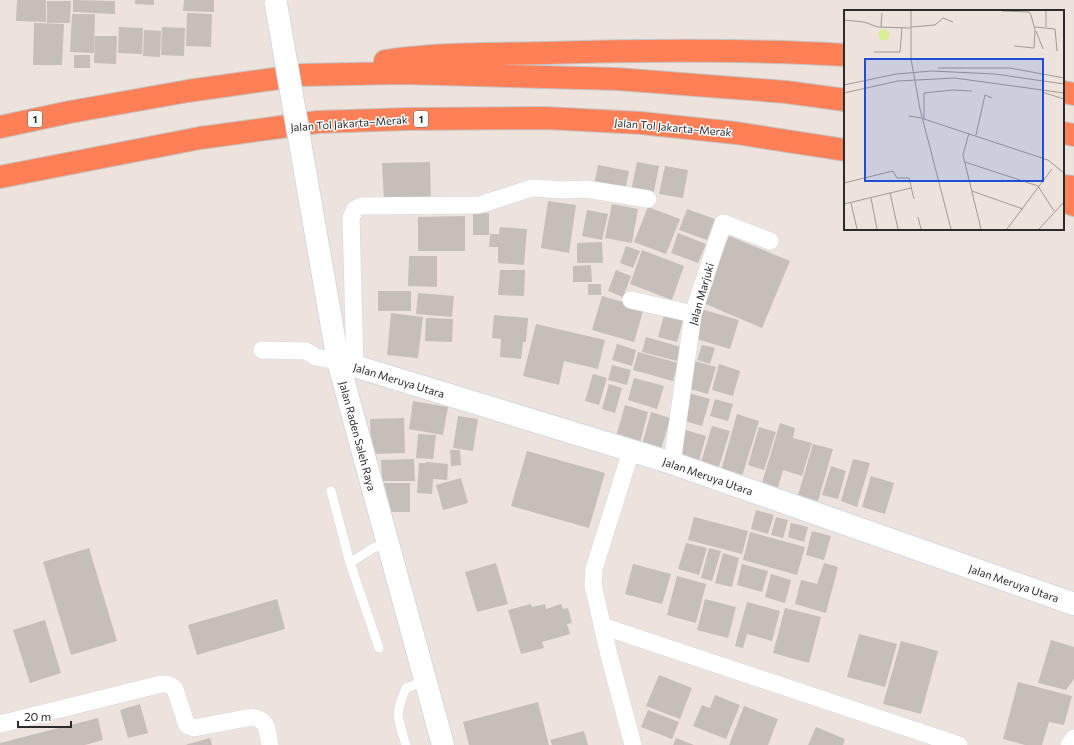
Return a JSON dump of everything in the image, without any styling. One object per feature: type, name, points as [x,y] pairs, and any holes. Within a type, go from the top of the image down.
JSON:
[{"type":"highway","points":[[302,75],[392,60],[462,55],[611,51],[748,51],[844,55]]},
{"type":"highway","name":"1","points":[[0,127],[70,112],[172,94],[302,75],[402,73],[617,79],[786,92],[844,100]]},
{"type":"highway","points":[[1064,92],[1074,94]]},
{"type":"highway","name":"Jalan Tol Jakarta–Merak","points":[[0,177],[200,138],[318,122],[408,119],[545,118],[641,123],[736,133],[844,150]]},
{"type":"highway","points":[[1064,133],[1074,135]]},
{"type":"highway","points":[[1064,186],[1074,187]]},
{"type":"highway","points":[[1064,201],[1074,205]]},
{"type":"main road","name":"Jalan Raden Saleh Raya","points":[[276,2],[305,171],[347,364],[388,543],[443,745]]},
{"type":"main road","name":"Jalan Meruya Utara","points":[[347,364],[672,463],[1074,604]]},
{"type":"street","points":[[262,350],[306,351],[316,357],[347,364],[352,218],[355,209],[361,206],[479,205],[532,188],[564,190],[586,189],[648,199]]},
{"type":"street","name":"Jalan Marjuki","points":[[672,463],[693,314],[723,223],[770,241]]},
{"type":"street","points":[[631,300],[693,314]]},
{"type":"street","points":[[631,451],[594,569],[593,585],[602,626],[633,745]]},
{"type":"street","points":[[602,626],[959,745]]},
{"type":"street","points":[[0,724],[157,685],[167,684],[175,688],[186,723],[189,727],[194,728],[252,717],[259,719],[265,724],[270,745]]},
{"type":"street","points":[[1069,745],[1074,738]]},
{"type":"lane","points":[[331,492],[350,563],[379,648]]},
{"type":"lane","points":[[350,563],[373,548],[388,543]]},
{"type":"lane","points":[[406,745],[398,712],[406,688],[425,681]]},
{"type":"building","points":[[17,0],[46,0],[46,22],[16,21]]},
{"type":"building","points":[[73,0],[115,1],[115,14],[73,12]]},
{"type":"building","points":[[135,0],[154,0],[154,5],[135,4]]},
{"type":"building","points":[[184,0],[214,0],[214,12],[183,11]]},
{"type":"building","points":[[47,1],[71,1],[70,23],[47,23]]},
{"type":"building","points":[[187,13],[212,14],[211,47],[186,46]]},
{"type":"building","points":[[72,14],[95,14],[94,53],[70,52]]},
{"type":"building","points":[[34,23],[64,24],[62,65],[33,65]]},
{"type":"building","points":[[119,27],[143,28],[142,54],[118,53]]},
{"type":"building","points":[[162,27],[185,28],[184,56],[161,55]]},
{"type":"building","points":[[144,30],[161,31],[160,57],[143,56]]},
{"type":"building","points":[[95,36],[117,36],[116,64],[94,63]]},
{"type":"building","points":[[74,55],[90,55],[90,68],[74,68]]},
{"type":"building","points":[[430,162],[431,199],[384,201],[382,163]]},
{"type":"building","points":[[637,162],[659,166],[653,196],[631,191]]},
{"type":"building","points":[[598,165],[629,171],[625,191],[594,185]]},
{"type":"building","points":[[665,166],[688,170],[683,198],[659,194]]},
{"type":"building","points":[[548,201],[576,205],[569,253],[541,248]]},
{"type":"building","points":[[612,204],[638,209],[632,243],[605,238]]},
{"type":"building","points":[[648,207],[680,219],[666,254],[634,242]]},
{"type":"building","points":[[687,209],[715,219],[707,240],[679,230]]},
{"type":"building","points":[[587,210],[608,214],[602,240],[582,236]]},
{"type":"building","points":[[473,213],[489,213],[489,235],[473,235]]},
{"type":"building","points":[[465,216],[465,251],[418,251],[418,217]]},
{"type":"building","points":[[500,227],[527,229],[524,265],[498,263],[498,247],[489,247],[490,234],[499,234]]},
{"type":"building","points":[[678,233],[706,244],[698,263],[671,253]]},
{"type":"building","points":[[729,236],[790,261],[762,328],[701,302]]},
{"type":"building","points":[[602,242],[603,263],[577,263],[577,243]]},
{"type":"building","points":[[626,246],[640,251],[633,268],[620,263]]},
{"type":"building","points":[[642,250],[684,266],[672,300],[630,284]]},
{"type":"building","points":[[409,256],[437,256],[437,287],[408,286]]},
{"type":"building","points":[[591,265],[592,282],[573,282],[573,266]]},
{"type":"building","points":[[500,270],[525,270],[524,296],[498,295]]},
{"type":"building","points":[[616,270],[631,276],[623,297],[608,291]]},
{"type":"building","points":[[588,284],[601,284],[601,295],[588,295]]},
{"type":"building","points":[[378,291],[411,291],[411,311],[378,311]]},
{"type":"building","points":[[418,293],[454,296],[452,317],[416,314]]},
{"type":"building","points":[[602,296],[644,308],[634,342],[592,330]]},
{"type":"building","points":[[701,309],[739,320],[730,349],[693,338]]},
{"type":"building","points":[[391,313],[423,317],[418,358],[387,355]]},
{"type":"building","points":[[494,315],[528,318],[526,342],[523,342],[521,359],[500,357],[501,339],[492,338]]},
{"type":"building","points":[[664,315],[683,320],[677,342],[658,337]]},
{"type":"building","points":[[426,318],[453,319],[452,342],[425,341]]},
{"type":"building","points":[[536,324],[605,340],[598,369],[564,361],[559,385],[523,376]]},
{"type":"building","points":[[646,337],[681,347],[677,361],[642,352]]},
{"type":"building","points":[[617,344],[636,350],[632,366],[612,360]]},
{"type":"building","points":[[702,345],[715,348],[710,364],[697,360]]},
{"type":"building","points":[[638,352],[678,363],[673,381],[633,370]]},
{"type":"building","points":[[695,361],[716,367],[708,394],[687,388]]},
{"type":"building","points":[[719,364],[740,371],[733,396],[712,390]]},
{"type":"building","points":[[612,365],[631,370],[627,385],[608,380]]},
{"type":"building","points":[[593,374],[607,378],[599,405],[585,401]]},
{"type":"building","points":[[634,378],[664,386],[657,409],[628,400]]},
{"type":"building","points":[[609,384],[622,388],[615,413],[602,409]]},
{"type":"building","points":[[689,393],[710,399],[702,426],[681,420]]},
{"type":"building","points":[[715,399],[733,404],[728,421],[710,416]]},
{"type":"building","points":[[413,401],[448,407],[443,435],[409,429]]},
{"type":"building","points":[[625,405],[648,412],[640,443],[616,437]]},
{"type":"building","points":[[651,412],[670,418],[661,450],[642,445]]},
{"type":"building","points":[[737,414],[759,421],[741,480],[720,474]]},
{"type":"building","points":[[458,416],[478,419],[473,451],[453,448]]},
{"type":"building","points":[[404,418],[405,453],[371,454],[370,419]]},
{"type":"building","points":[[780,423],[795,428],[793,438],[812,443],[802,476],[783,470],[777,491],[761,486]]},
{"type":"building","points":[[712,426],[730,431],[718,470],[700,465]]},
{"type":"building","points":[[759,427],[776,432],[764,470],[748,465]]},
{"type":"building","points":[[686,430],[706,436],[699,461],[678,455]]},
{"type":"building","points":[[418,434],[436,435],[433,459],[416,458]]},
{"type":"building","points":[[813,444],[833,449],[818,501],[798,495]]},
{"type":"building","points":[[450,450],[460,450],[461,465],[451,466]]},
{"type":"building","points":[[527,451],[605,473],[589,528],[511,506]]},
{"type":"building","points":[[414,459],[415,481],[382,481],[381,460]]},
{"type":"building","points":[[853,459],[870,463],[857,507],[841,501]]},
{"type":"building","points":[[426,462],[448,464],[447,480],[433,479],[432,494],[417,493],[419,463]]},
{"type":"building","points":[[831,466],[846,471],[838,499],[822,495]]},
{"type":"building","points":[[871,476],[894,483],[885,514],[862,507]]},
{"type":"building","points":[[461,478],[468,503],[443,510],[436,485]]},
{"type":"building","points":[[384,483],[410,483],[410,512],[384,512]]},
{"type":"building","points":[[756,510],[774,515],[768,534],[751,529]]},
{"type":"building","points":[[694,517],[748,531],[742,554],[688,540]]},
{"type":"building","points":[[776,517],[788,520],[783,538],[771,535]]},
{"type":"building","points":[[791,523],[808,527],[804,542],[788,537]]},
{"type":"building","points":[[812,531],[831,536],[824,560],[806,555]]},
{"type":"building","points":[[750,532],[805,547],[797,575],[743,560]]},
{"type":"building","points":[[686,543],[707,548],[699,575],[678,569]]},
{"type":"building","points":[[89,548],[117,641],[71,655],[43,562]]},
{"type":"building","points":[[709,548],[721,551],[712,581],[701,578]]},
{"type":"building","points":[[723,553],[739,558],[732,587],[715,583]]},
{"type":"building","points":[[496,563],[508,604],[477,612],[465,572]]},
{"type":"building","points":[[824,563],[838,567],[826,613],[795,604],[801,580],[817,584]]},
{"type":"building","points":[[633,564],[671,574],[662,604],[625,594]]},
{"type":"building","points":[[742,564],[768,571],[762,592],[737,585]]},
{"type":"building","points":[[771,574],[791,580],[785,603],[765,597]]},
{"type":"building","points":[[677,576],[706,584],[696,623],[667,615]]},
{"type":"building","points":[[277,599],[285,629],[197,655],[188,625]]},
{"type":"building","points":[[705,599],[736,607],[728,638],[697,630]]},
{"type":"building","points":[[747,602],[780,611],[772,641],[747,634],[743,648],[735,646]]},
{"type":"building","points":[[531,604],[532,607],[545,604],[546,609],[561,604],[563,609],[568,608],[572,623],[567,624],[570,634],[542,642],[544,648],[521,654],[508,610]]},
{"type":"building","points":[[785,608],[821,617],[809,663],[773,653]]},
{"type":"building","points":[[45,620],[61,673],[30,683],[13,630]]},
{"type":"building","points":[[859,634],[897,644],[885,687],[847,677]]},
{"type":"building","points":[[1051,640],[1074,647],[1074,679],[1066,690],[1038,683]]},
{"type":"building","points":[[901,641],[938,651],[921,714],[883,704]]},
{"type":"building","points":[[659,675],[692,688],[680,719],[646,706]]},
{"type":"building","points":[[1018,682],[1072,696],[1064,725],[1049,722],[1042,745],[1025,745],[1003,739]]},
{"type":"building","points":[[715,695],[740,705],[726,739],[693,726],[702,705],[710,708]]},
{"type":"building","points":[[538,702],[549,745],[469,745],[463,722]]},
{"type":"building","points":[[140,704],[148,733],[128,738],[120,710]]},
{"type":"building","points":[[744,706],[778,719],[768,745],[729,745]]},
{"type":"building","points":[[648,710],[679,722],[672,739],[641,727]]},
{"type":"building","points":[[98,718],[103,740],[85,745],[0,745],[0,743]]},
{"type":"building","points":[[816,727],[845,739],[843,745],[808,745]]},
{"type":"building","points":[[584,731],[588,745],[552,745],[550,740]]},
{"type":"building","points":[[210,738],[212,745],[185,745]]},
{"type":"building","points":[[676,738],[694,745],[673,745]]}]
